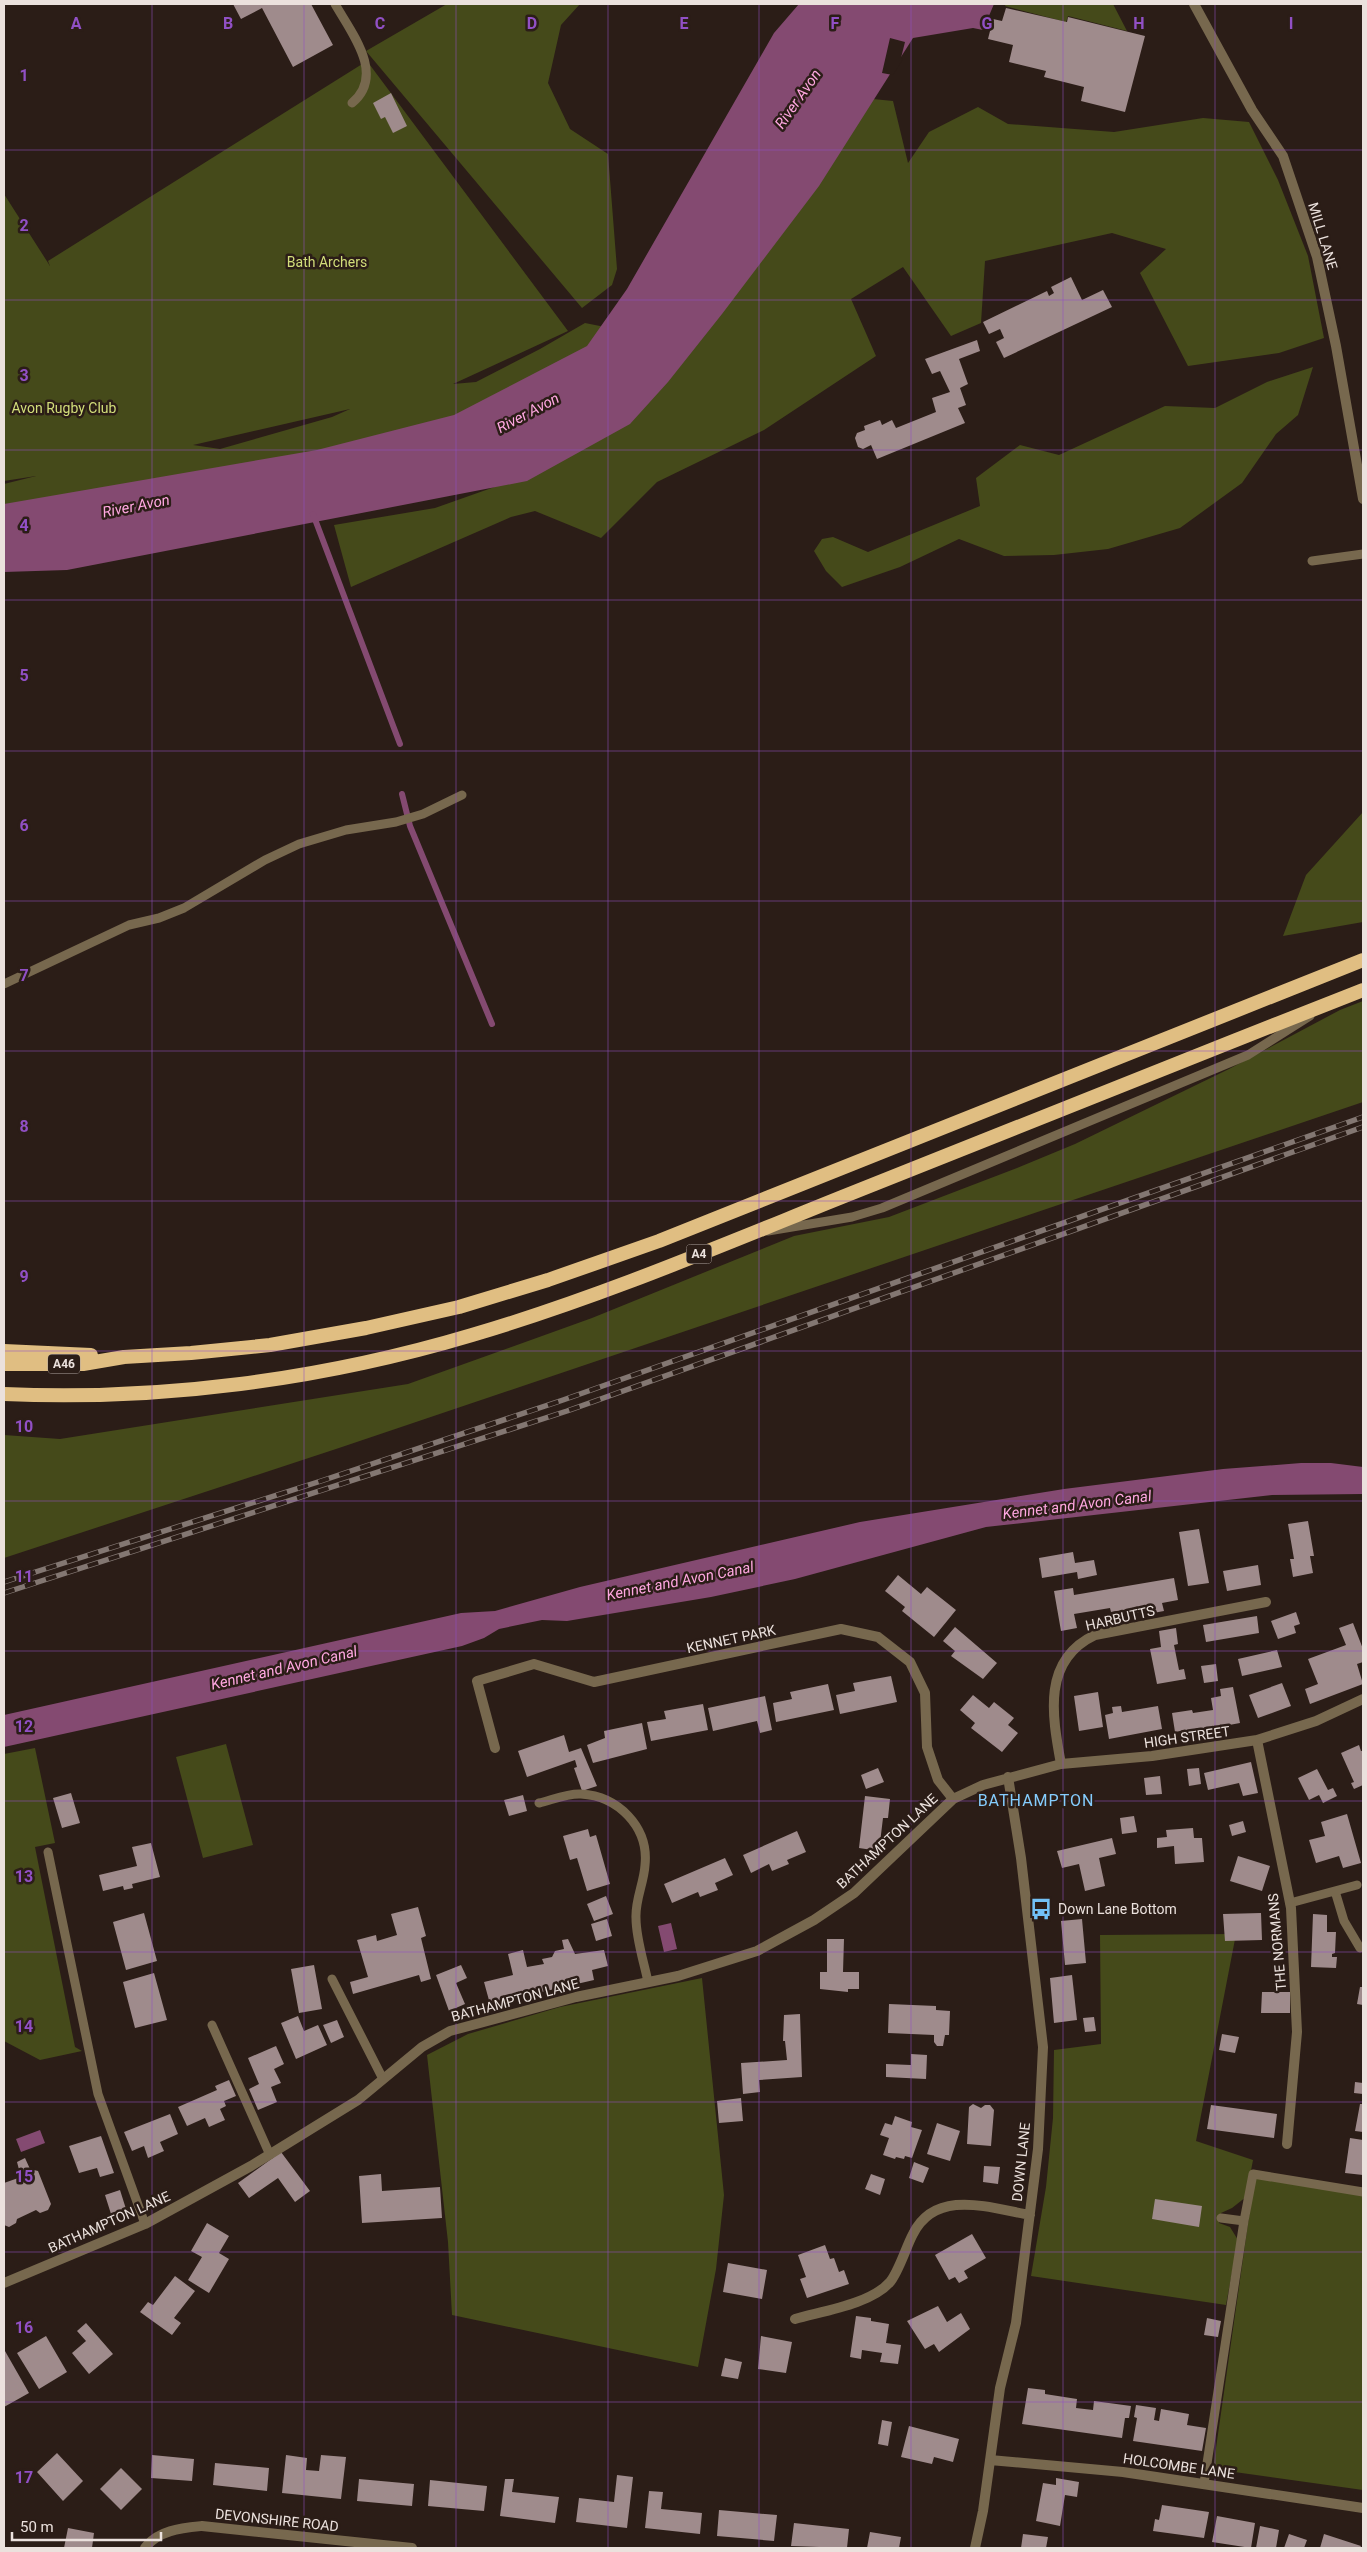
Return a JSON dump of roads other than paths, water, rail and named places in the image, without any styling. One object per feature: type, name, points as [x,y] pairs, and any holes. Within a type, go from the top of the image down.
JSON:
[{"type":"highway","name":"A4","points":[[124,1357],[270,1345],[366,1328],[459,1307],[548,1280],[660,1241],[1363,960]]},
{"type":"highway","name":"A4","points":[[4,1394],[55,1396],[180,1391],[321,1372],[472,1335],[562,1306],[749,1234],[1363,990]]},
{"type":"highway","points":[[4,1351],[124,1357]]},
{"type":"highway","name":"A46","points":[[4,1364],[83,1364],[124,1357]]},
{"type":"street","name":"MILL LANE","points":[[1194,4],[1252,110],[1283,157],[1311,239],[1317,257],[1336,346],[1363,499]]},
{"type":"street","name":"HARBUTTS","points":[[1061,1764],[1053,1723],[1054,1689],[1065,1658],[1079,1643],[1095,1635],[1266,1602]]},
{"type":"street","name":"KENNET PARK","points":[[495,1748],[477,1680],[534,1664],[594,1682],[841,1629],[878,1636],[910,1662],[925,1693],[927,1747],[938,1780],[953,1799]]},
{"type":"street","name":"HIGH STREET","points":[[1008,1777],[1061,1764],[1152,1756],[1257,1740],[1316,1721],[1363,1699]]},
{"type":"street","name":"THE NORMANS","points":[[1257,1740],[1290,1903],[1295,1972],[1296,2032],[1287,2144]]},
{"type":"street","name":"BATHAMPTON LANE","points":[[4,2284],[145,2224],[270,2155],[358,2100],[422,2047],[450,2031],[576,1997],[678,1976],[757,1951],[814,1920],[854,1894],[953,1799],[1008,1777]]},
{"type":"street","name":"DOWN LANE","points":[[975,2548],[983,2511],[1000,2388],[1016,2322],[1038,2149],[1043,2047],[1021,1858],[1008,1777]]},
{"type":"street","points":[[795,2319],[865,2299],[890,2282],[914,2232],[935,2210],[963,2203],[1030,2215]]},
{"type":"street","name":"HOLCOMBE LANE","points":[[990,2460],[1123,2472],[1363,2508]]},
{"type":"street","name":"DEVONSHIRE ROAD","points":[[145,2548],[150,2542],[176,2528],[202,2526],[412,2548]]},
{"type":"lane","points":[[335,4],[366,62],[366,76],[360,97],[352,103]]},
{"type":"lane","points":[[1312,561],[1363,554]]},
{"type":"lane","points":[[4,984],[129,925],[159,918],[184,908],[265,860],[299,844],[346,830],[396,822],[423,814],[462,796]]},
{"type":"lane","points":[[749,1234],[813,1225],[882,1208],[1248,1056],[1329,1004]]},
{"type":"lane","points":[[539,1803],[580,1794],[596,1797],[614,1804],[630,1816],[638,1829],[645,1850],[645,1866],[636,1918],[648,1982]]},
{"type":"lane","points":[[48,1852],[98,2094],[145,2224]]},
{"type":"lane","points":[[1290,1903],[1358,1885]]},
{"type":"lane","points":[[1335,1891],[1344,1921],[1360,1948]]},
{"type":"lane","points":[[332,1979],[383,2079]]},
{"type":"lane","points":[[212,2025],[270,2155]]},
{"type":"lane","points":[[1204,2484],[1244,2221],[1253,2174],[1363,2192]]},
{"type":"lane","points":[[1221,2218],[1244,2221]]},
{"type":"water","name":"River Avon","points":[[799,4],[994,4],[983,30],[973,28],[913,38],[819,186],[668,382],[630,424],[527,481],[67,570],[4,572],[4,504],[317,450],[454,415],[587,346],[627,289],[774,33]]},
{"type":"water","name":"Kennet and Avon Canal","points":[[1301,1463],[1331,1463],[1363,1467],[1363,1494],[1272,1495],[986,1527],[795,1579],[711,1597],[567,1621],[542,1620],[499,1629],[484,1638],[462,1646],[4,1747],[4,1715],[461,1613],[495,1611],[580,1587],[860,1522],[1064,1489],[1223,1469]]},
{"type":"water","points":[[671,1923],[677,1949],[664,1952],[658,1926]]},
{"type":"water","points":[[40,2130],[45,2143],[21,2152],[16,2139]]},
{"type":"waterway","points":[[313,514],[400,744]]},
{"type":"waterway","points":[[402,794],[410,826],[492,1024]]},
{"type":"railway","points":[[4,1582],[321,1481],[563,1400],[1363,1117]]},
{"type":"railway","points":[[4,1593],[567,1411],[1363,1127]]},
{"type":"place","name":"Down Lane Bottom","points":[[1041,1909]]},
{"type":"district","name":"BATHAMPTON","points":[[1036,1800]]},
{"type":"park label","name":"Bath Archers","points":[[327,262]]},
{"type":"park label","name":"Avon Rugby Club","points":[[64,408]]}]
